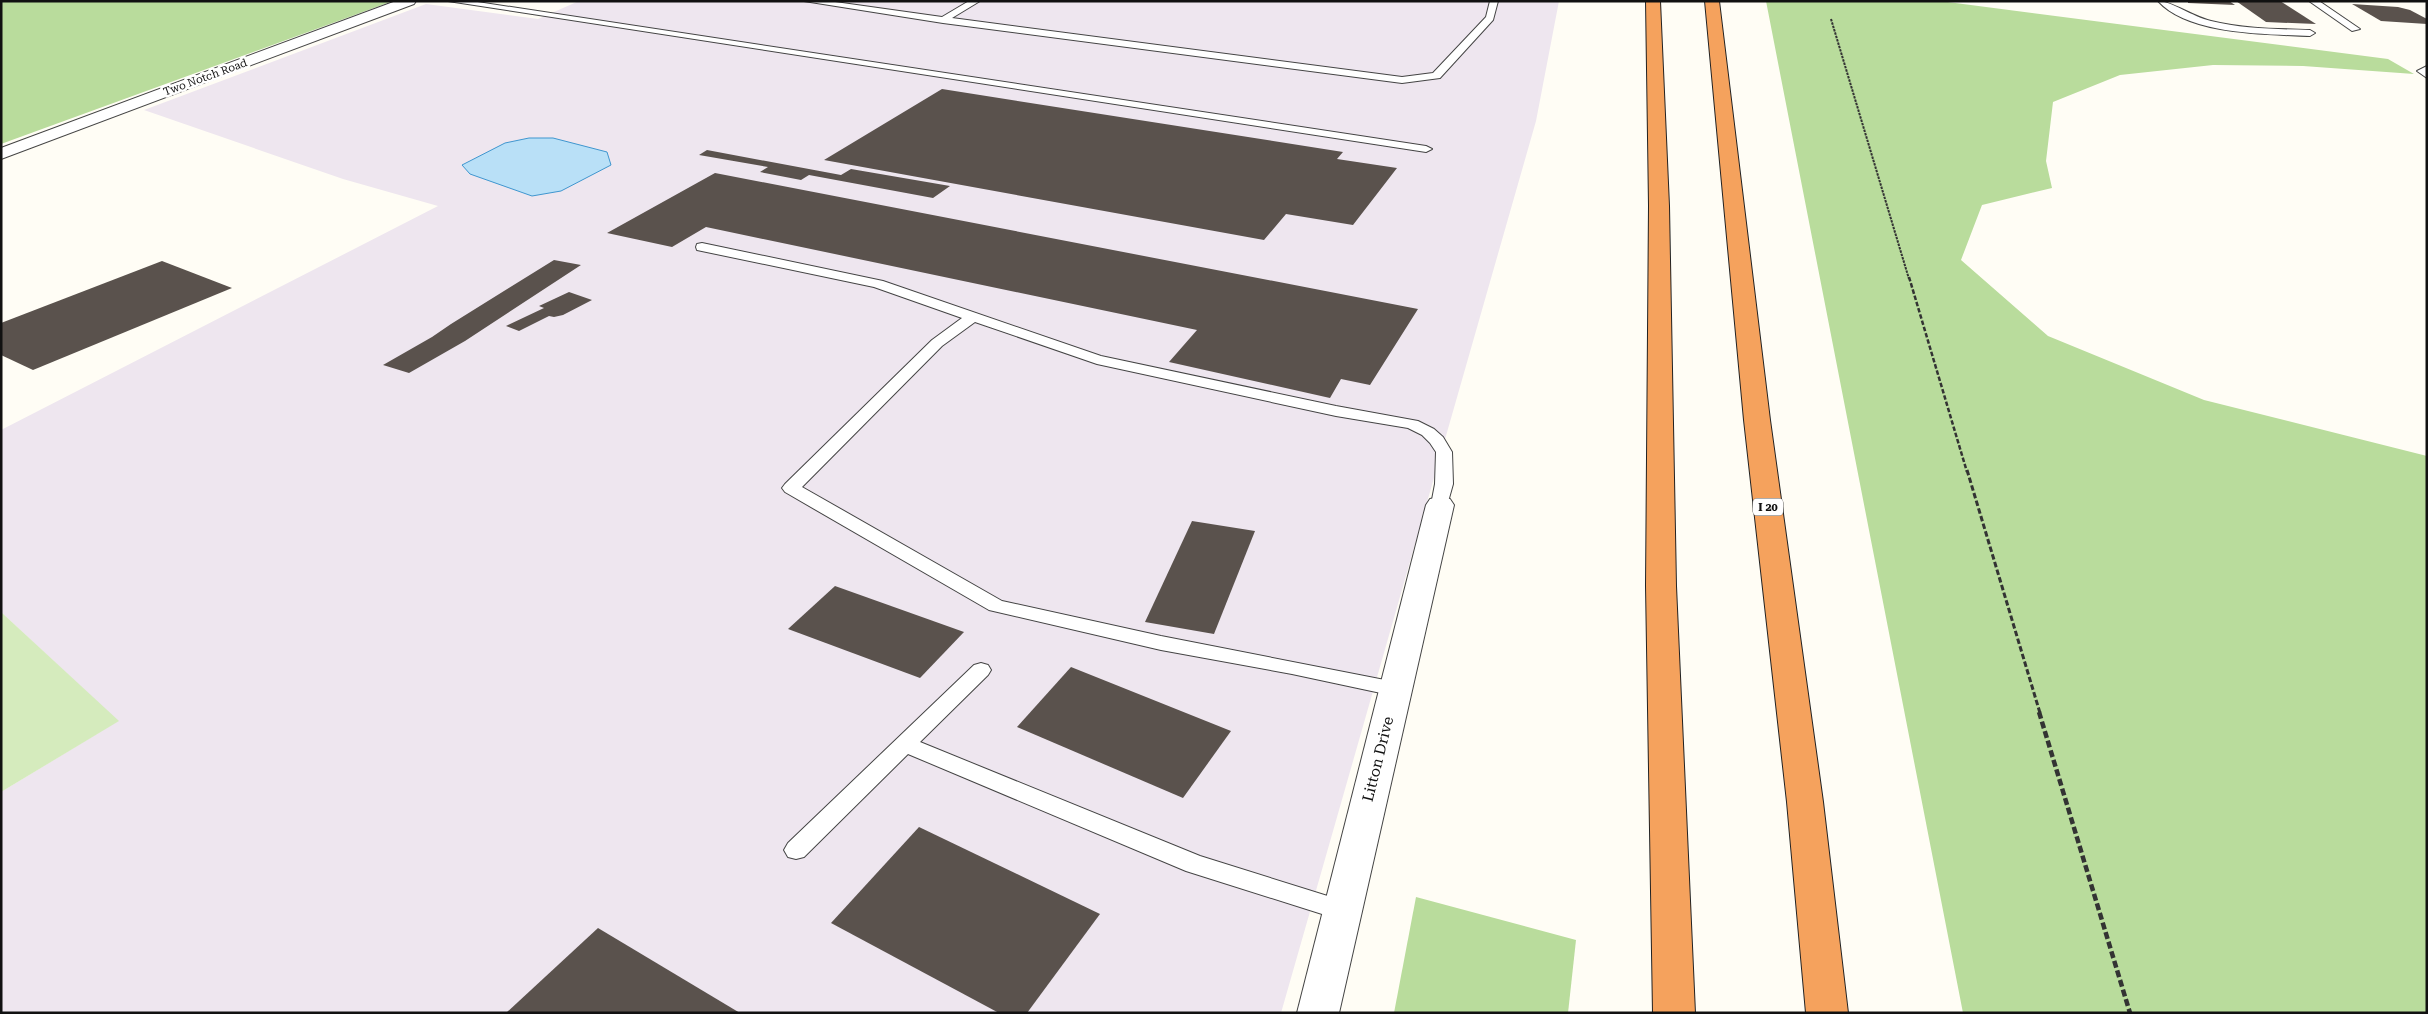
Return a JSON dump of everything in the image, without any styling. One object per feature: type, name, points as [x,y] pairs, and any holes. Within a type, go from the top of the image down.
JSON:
[{"type":"highway","points":[[1653,1],[1659,206],[1661,586],[1674,1013]]},
{"type":"highway","name":"I 20","points":[[1712,1],[1758,420],[1805,802],[1827,1013]]},
{"type":"street","name":"Two Notch Road","points":[[1,154],[409,1]]},
{"type":"street","name":"Litton Drive","points":[[1318,1013],[1341,910],[1440,506]]},
{"type":"lane","points":[[452,1],[1426,149]]},
{"type":"lane","points":[[808,1],[1382,79],[1421,79],[1436,76],[1448,66],[1490,18],[1494,1]]},
{"type":"lane","points":[[943,20],[976,1]]},
{"type":"lane","points":[[2162,1],[2181,16],[2211,23],[2267,32],[2310,33]]},
{"type":"lane","points":[[2313,1],[2355,29]]},
{"type":"lane","points":[[2427,68],[2422,71],[2427,75]]},
{"type":"lane","points":[[702,247],[878,284],[1097,360],[1336,411],[1412,424],[1428,432],[1437,440],[1444,452],[1444,484],[1440,506]]},
{"type":"lane","points":[[973,317],[937,343],[791,488],[996,606],[1161,643],[1292,666],[1395,689]]},
{"type":"lane","points":[[796,850],[981,670]]},
{"type":"lane","points":[[904,744],[1194,864],[1341,910]]},
{"type":"path","points":[[1831,19],[2130,1013]]},
{"type":"shaded area","points":[[579,1],[1559,1],[1536,121],[1281,1013],[1,1013],[1,792],[118,721],[1,612],[1,430],[438,206],[343,179],[144,110],[426,4],[538,19]]},
{"type":"green space","points":[[1,1],[393,1],[1,144]]},
{"type":"green space","points":[[1766,1],[1940,1],[2388,59],[2414,74],[2303,66],[2213,65],[2120,75],[2053,102],[2046,161],[2052,188],[1982,205],[1961,260],[2048,336],[2204,400],[2427,456],[2427,1013],[1963,1013]]},
{"type":"green space","points":[[1,612],[119,721],[1,792]]},
{"type":"green space","points":[[1416,897],[1576,940],[1568,1013],[1394,1013]]},
{"type":"water","points":[[529,138],[553,138],[607,152],[611,165],[561,191],[532,196],[470,174],[462,165],[505,143]]},
{"type":"building","points":[[2188,1],[2229,1],[2235,5],[2188,3]]},
{"type":"building","points":[[2236,1],[2280,1],[2316,24],[2266,22]]},
{"type":"building","points":[[2352,4],[2398,7],[2410,10],[2427,19],[2427,24],[2381,21]]},
{"type":"building","points":[[942,89],[1343,152],[1337,159],[1397,168],[1353,225],[1286,214],[1264,240],[824,160]]},
{"type":"building","points":[[707,150],[841,175],[851,169],[950,186],[933,198],[809,175],[801,180],[760,172],[768,167],[699,155]]},
{"type":"building","points":[[715,173],[1418,309],[1370,385],[1341,379],[1330,398],[1169,362],[1197,330],[706,227],[672,247],[607,233]]},
{"type":"building","points":[[554,260],[581,265],[465,341],[409,373],[383,365],[432,337]]},
{"type":"building","points":[[162,261],[232,288],[33,370],[1,355],[1,323]]},
{"type":"building","points":[[569,292],[592,300],[563,315],[549,316],[519,331],[506,326],[544,308],[539,306]]},
{"type":"building","points":[[1192,521],[1255,531],[1214,634],[1145,622]]},
{"type":"building","points":[[835,586],[964,632],[920,678],[788,629]]},
{"type":"building","points":[[1071,667],[1231,731],[1183,798],[1017,727]]},
{"type":"building","points":[[919,827],[1100,914],[1027,1013],[999,1013],[831,923]]},
{"type":"building","points":[[598,928],[740,1013],[506,1013]]}]
